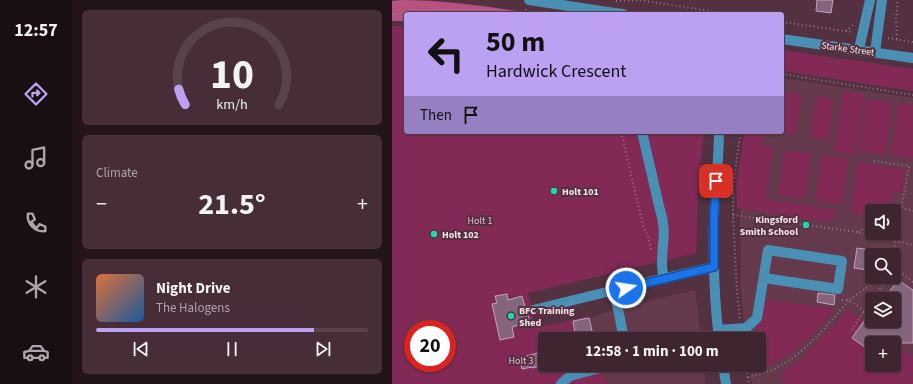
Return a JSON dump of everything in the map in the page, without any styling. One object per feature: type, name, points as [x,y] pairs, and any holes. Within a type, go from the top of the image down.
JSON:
[{"type":"street","points":[[529,0],[606,12]]},
{"type":"street","points":[[859,49],[870,0]]},
{"type":"street","points":[[875,52],[882,0]]},
{"type":"street","name":"Starke Street","points":[[784,39],[913,58]]},
{"type":"street","points":[[642,134],[663,219],[662,264],[664,279]]},
{"type":"street","points":[[719,332],[714,267],[714,217],[720,134]]},
{"type":"street","points":[[719,147],[723,134]]},
{"type":"street","points":[[729,332],[746,328],[756,318],[768,250],[842,261],[838,289],[764,278]]},
{"type":"street","points":[[533,310],[714,267]]},
{"type":"street","points":[[613,290],[623,332]]},
{"type":"street","points":[[561,384],[570,376],[585,372]]},
{"type":"street","points":[[724,372],[726,384]]},
{"type":"path","points":[[613,1],[639,0],[717,12]]},
{"type":"path","points":[[898,0],[896,19],[897,39],[913,42]]},
{"type":"path","points":[[413,12],[431,12]]},
{"type":"path","points":[[392,14],[404,13]]},
{"type":"path","points":[[784,22],[846,31]]},
{"type":"path","points":[[784,74],[913,95]]},
{"type":"path","points":[[621,134],[643,225],[648,236],[652,253]]},
{"type":"path","points":[[741,134],[733,188],[733,215],[737,293],[742,328]]},
{"type":"path","points":[[874,161],[913,166]]},
{"type":"path","points":[[894,248],[909,166]]},
{"type":"path","points":[[902,208],[913,212]]},
{"type":"path","points":[[733,215],[857,232],[913,245]]},
{"type":"path","points":[[857,232],[865,228]]},
{"type":"path","points":[[901,273],[913,282]]},
{"type":"path","points":[[748,377],[771,370],[786,362],[804,349],[820,334],[849,300],[872,284]]},
{"type":"path","points":[[842,299],[849,300],[864,312],[852,329],[856,332]]},
{"type":"path","points":[[747,372],[749,384]]},
{"type":"shaded area","points":[[418,0],[486,6],[524,12],[404,12],[404,21],[392,21],[392,1]]},
{"type":"shaded area","name":"Kingsford Smith School","points":[[784,78],[913,98],[913,384],[752,384],[750,372],[766,372],[766,332],[744,332],[741,286],[740,218],[748,134],[784,134]]},
{"type":"shaded area","points":[[695,290],[700,332],[592,332],[589,318],[613,310]]},
{"type":"shaded area","points":[[603,372],[704,372],[705,384],[607,384]]},
{"type":"green space","name":"Holt 1","points":[[392,26],[404,27],[404,134],[704,134],[698,187],[696,253],[528,293],[536,328],[589,316],[592,332],[538,332],[538,372],[603,372],[607,384],[392,384]]},
{"type":"green space","points":[[784,50],[913,69],[913,91],[784,71]]},
{"type":"green space","points":[[843,91],[864,94],[855,155],[834,152]]},
{"type":"green space","points":[[784,92],[802,95],[795,135],[784,133]]},
{"type":"green space","points":[[816,96],[834,99],[828,140],[810,137]]},
{"type":"green space","points":[[866,99],[892,102],[885,155],[859,151]]},
{"type":"green space","points":[[898,103],[913,105],[913,159],[890,155]]},
{"type":"green space","points":[[745,134],[765,134],[763,145],[773,147],[765,199],[837,210],[836,218],[832,217],[831,222],[737,208],[736,183]]},
{"type":"green space","points":[[785,150],[812,154],[805,199],[778,195]]},
{"type":"green space","points":[[822,155],[849,159],[842,205],[815,201]]},
{"type":"green space","points":[[857,162],[905,169],[902,192],[894,191],[892,204],[865,204],[865,215],[850,213]]},
{"type":"green space","points":[[766,299],[836,309],[815,332],[793,352],[766,367],[766,332],[751,332],[758,327],[763,315]]},
{"type":"green space","points":[[848,310],[865,322],[865,328],[873,328],[884,336],[865,336],[865,372],[901,372],[901,348],[913,357],[913,384],[784,384],[781,373],[801,359]]},
{"type":"building","points":[[817,0],[833,0],[831,13],[816,11]]},
{"type":"building","points":[[857,248],[865,249],[865,270],[854,268]]},
{"type":"building","points":[[901,282],[913,290],[913,343],[901,343],[901,336],[865,336],[865,347],[852,338],[864,321],[865,328],[901,328],[901,292],[889,292],[895,284],[901,284]]},
{"type":"building","points":[[818,293],[835,295],[834,305],[817,302]]},
{"type":"building","name":"BFC Training Shed","points":[[507,294],[508,300],[522,296],[530,322],[512,327],[514,337],[500,340],[492,304],[497,303],[495,296]]},
{"type":"building","points":[[589,318],[592,332],[575,332],[573,321]]},
{"type":"building","points":[[538,353],[538,367],[522,369],[519,358]]},
{"type":"place","name":"Holt 101","points":[[554,191]]},
{"type":"place","name":"Kingsford Smith School","points":[[806,225]]},
{"type":"place","name":"Holt 102","points":[[434,234]]},
{"type":"place","name":"BFC Training Shed","points":[[511,316]]},
{"type":"route","points":[[626,288],[714,267],[716,181]]},
{"type":"park label","name":"Holt 3","points":[[521,360]]}]
